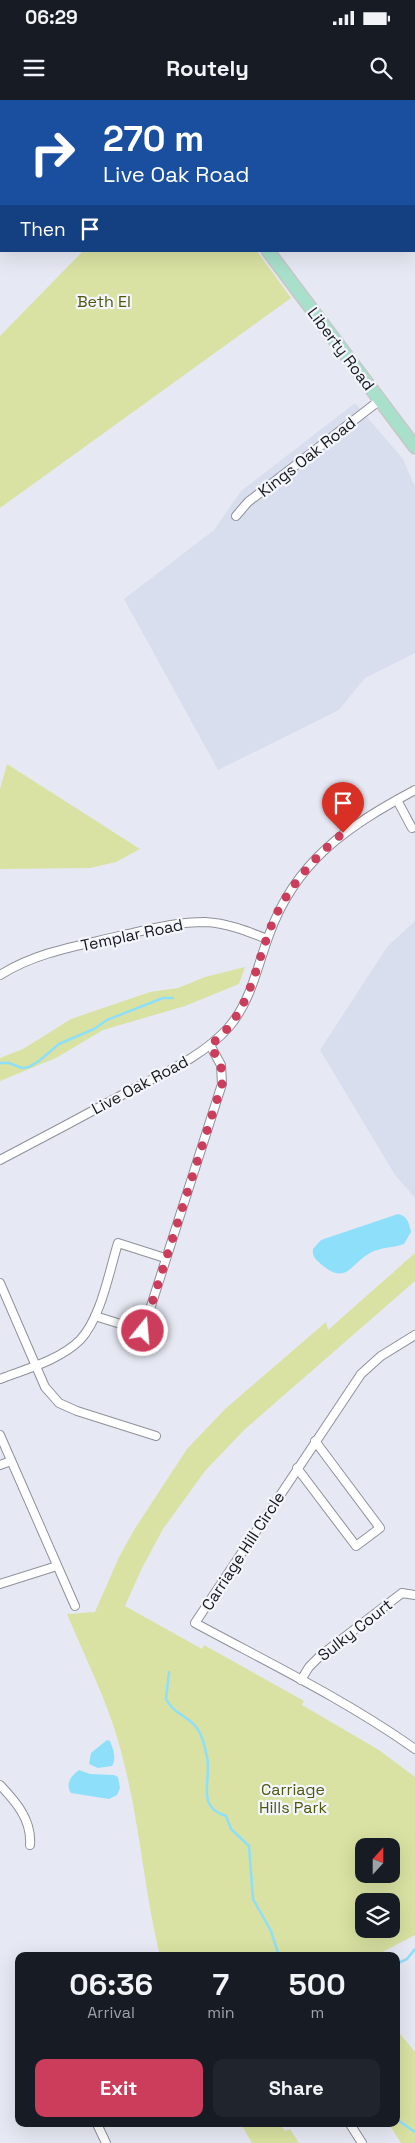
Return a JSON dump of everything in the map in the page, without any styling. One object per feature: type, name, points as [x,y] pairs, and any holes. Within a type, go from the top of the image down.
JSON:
[{"type":"main road","name":"Liberty Road","points":[[269,252],[415,447]]},
{"type":"street","name":"Kings Oak Road","points":[[236,516],[248,502],[380,400]]},
{"type":"street","name":"Live Oak Road","points":[[0,1160],[177,1066],[210,1045],[230,1026],[242,1009],[267,939],[282,904],[300,877],[319,855],[357,823],[415,790]]},
{"type":"street","points":[[398,800],[412,828]]},
{"type":"street","name":"Templar Road","points":[[0,975],[29,959],[176,923],[221,924],[267,939]]},
{"type":"street","points":[[95,1316],[143,1331],[222,1084],[221,1065],[210,1045]]},
{"type":"street","points":[[0,1379],[61,1353],[80,1340],[95,1316],[118,1243],[165,1258]]},
{"type":"street","points":[[0,1283],[45,1387],[60,1403],[77,1411],[156,1436]]},
{"type":"street","name":"Carriage Hill Circle","points":[[415,1334],[381,1356],[361,1374],[195,1623],[368,1718],[415,1749]]},
{"type":"street","points":[[0,1435],[74,1606]]},
{"type":"street","points":[[297,1468],[356,1546],[380,1528],[315,1441]]},
{"type":"street","points":[[0,1465],[11,1461]]},
{"type":"street","points":[[0,1584],[57,1566]]},
{"type":"street","name":"Sulky Court","points":[[301,1680],[320,1656],[402,1594],[415,1595]]},
{"type":"street","points":[[0,1785],[13,1800],[28,1823],[30,1845]]},
{"type":"street","points":[[98,2127],[106,2143]]},
{"type":"street","points":[[352,2127],[362,2143]]},
{"type":"shaded area","points":[[355,403],[403,459],[415,487],[415,653],[365,678],[339,710],[218,770],[124,599],[214,530],[241,491]]},
{"type":"shaded area","points":[[415,921],[415,1198],[395,1175],[320,1050],[387,947]]},
{"type":"green space","name":"Beth El","points":[[82,252],[258,252],[291,298],[0,508],[0,336]]},
{"type":"green space","points":[[7,764],[140,849],[116,862],[90,868],[0,869],[0,789]]},
{"type":"green space","points":[[245,967],[239,984],[185,1006],[103,1030],[56,1058],[0,1081],[0,1058],[23,1049],[71,1019],[150,992],[178,988],[205,977]]},
{"type":"green space","name":"Carriage Hills Park","points":[[415,1253],[415,1281],[244,1430],[205,1471],[163,1529],[142,1568],[125,1606],[202,1649],[204,1645],[304,1701],[302,1705],[379,1750],[415,1777],[415,1935],[383,1952],[159,1952],[134,1808],[118,1740],[98,1685],[67,1614],[95,1612],[119,1557],[134,1530],[187,1449],[225,1409],[326,1322],[328,1330]]},
{"type":"green space","points":[[400,2034],[415,2052],[415,2143],[401,2143],[391,2127],[400,2127]]},
{"type":"green space","points":[[243,2127],[282,2127],[285,2131],[290,2129],[299,2143],[252,2143]]},
{"type":"water","points":[[398,1214],[406,1218],[411,1232],[404,1244],[374,1251],[343,1273],[330,1271],[318,1262],[314,1256],[313,1249],[321,1240]]},
{"type":"water","points":[[107,1740],[110,1741],[114,1754],[112,1766],[98,1768],[89,1764],[91,1753]]},
{"type":"water","points":[[79,1770],[90,1774],[114,1775],[118,1777],[120,1788],[117,1795],[109,1799],[71,1793],[69,1790],[70,1780]]},
{"type":"waterway","points":[[0,1063],[9,1063],[22,1068],[29,1067],[59,1044],[94,1029],[107,1020],[163,998],[173,998]]},
{"type":"waterway","points":[[169,1672],[166,1699],[201,1734],[208,1766],[208,1799],[216,1812],[226,1816],[231,1829],[249,1846],[253,1899],[271,1931],[278,1952]]},
{"type":"waterway","points":[[400,1962],[407,1959],[415,1949]]},
{"type":"waterway","points":[[400,2122],[415,2132]]},
{"type":"route","points":[[143,1331],[222,1084],[223,1072],[221,1065],[210,1045],[230,1026],[242,1009],[252,986],[271,928],[282,904],[309,866],[343,833]]}]
